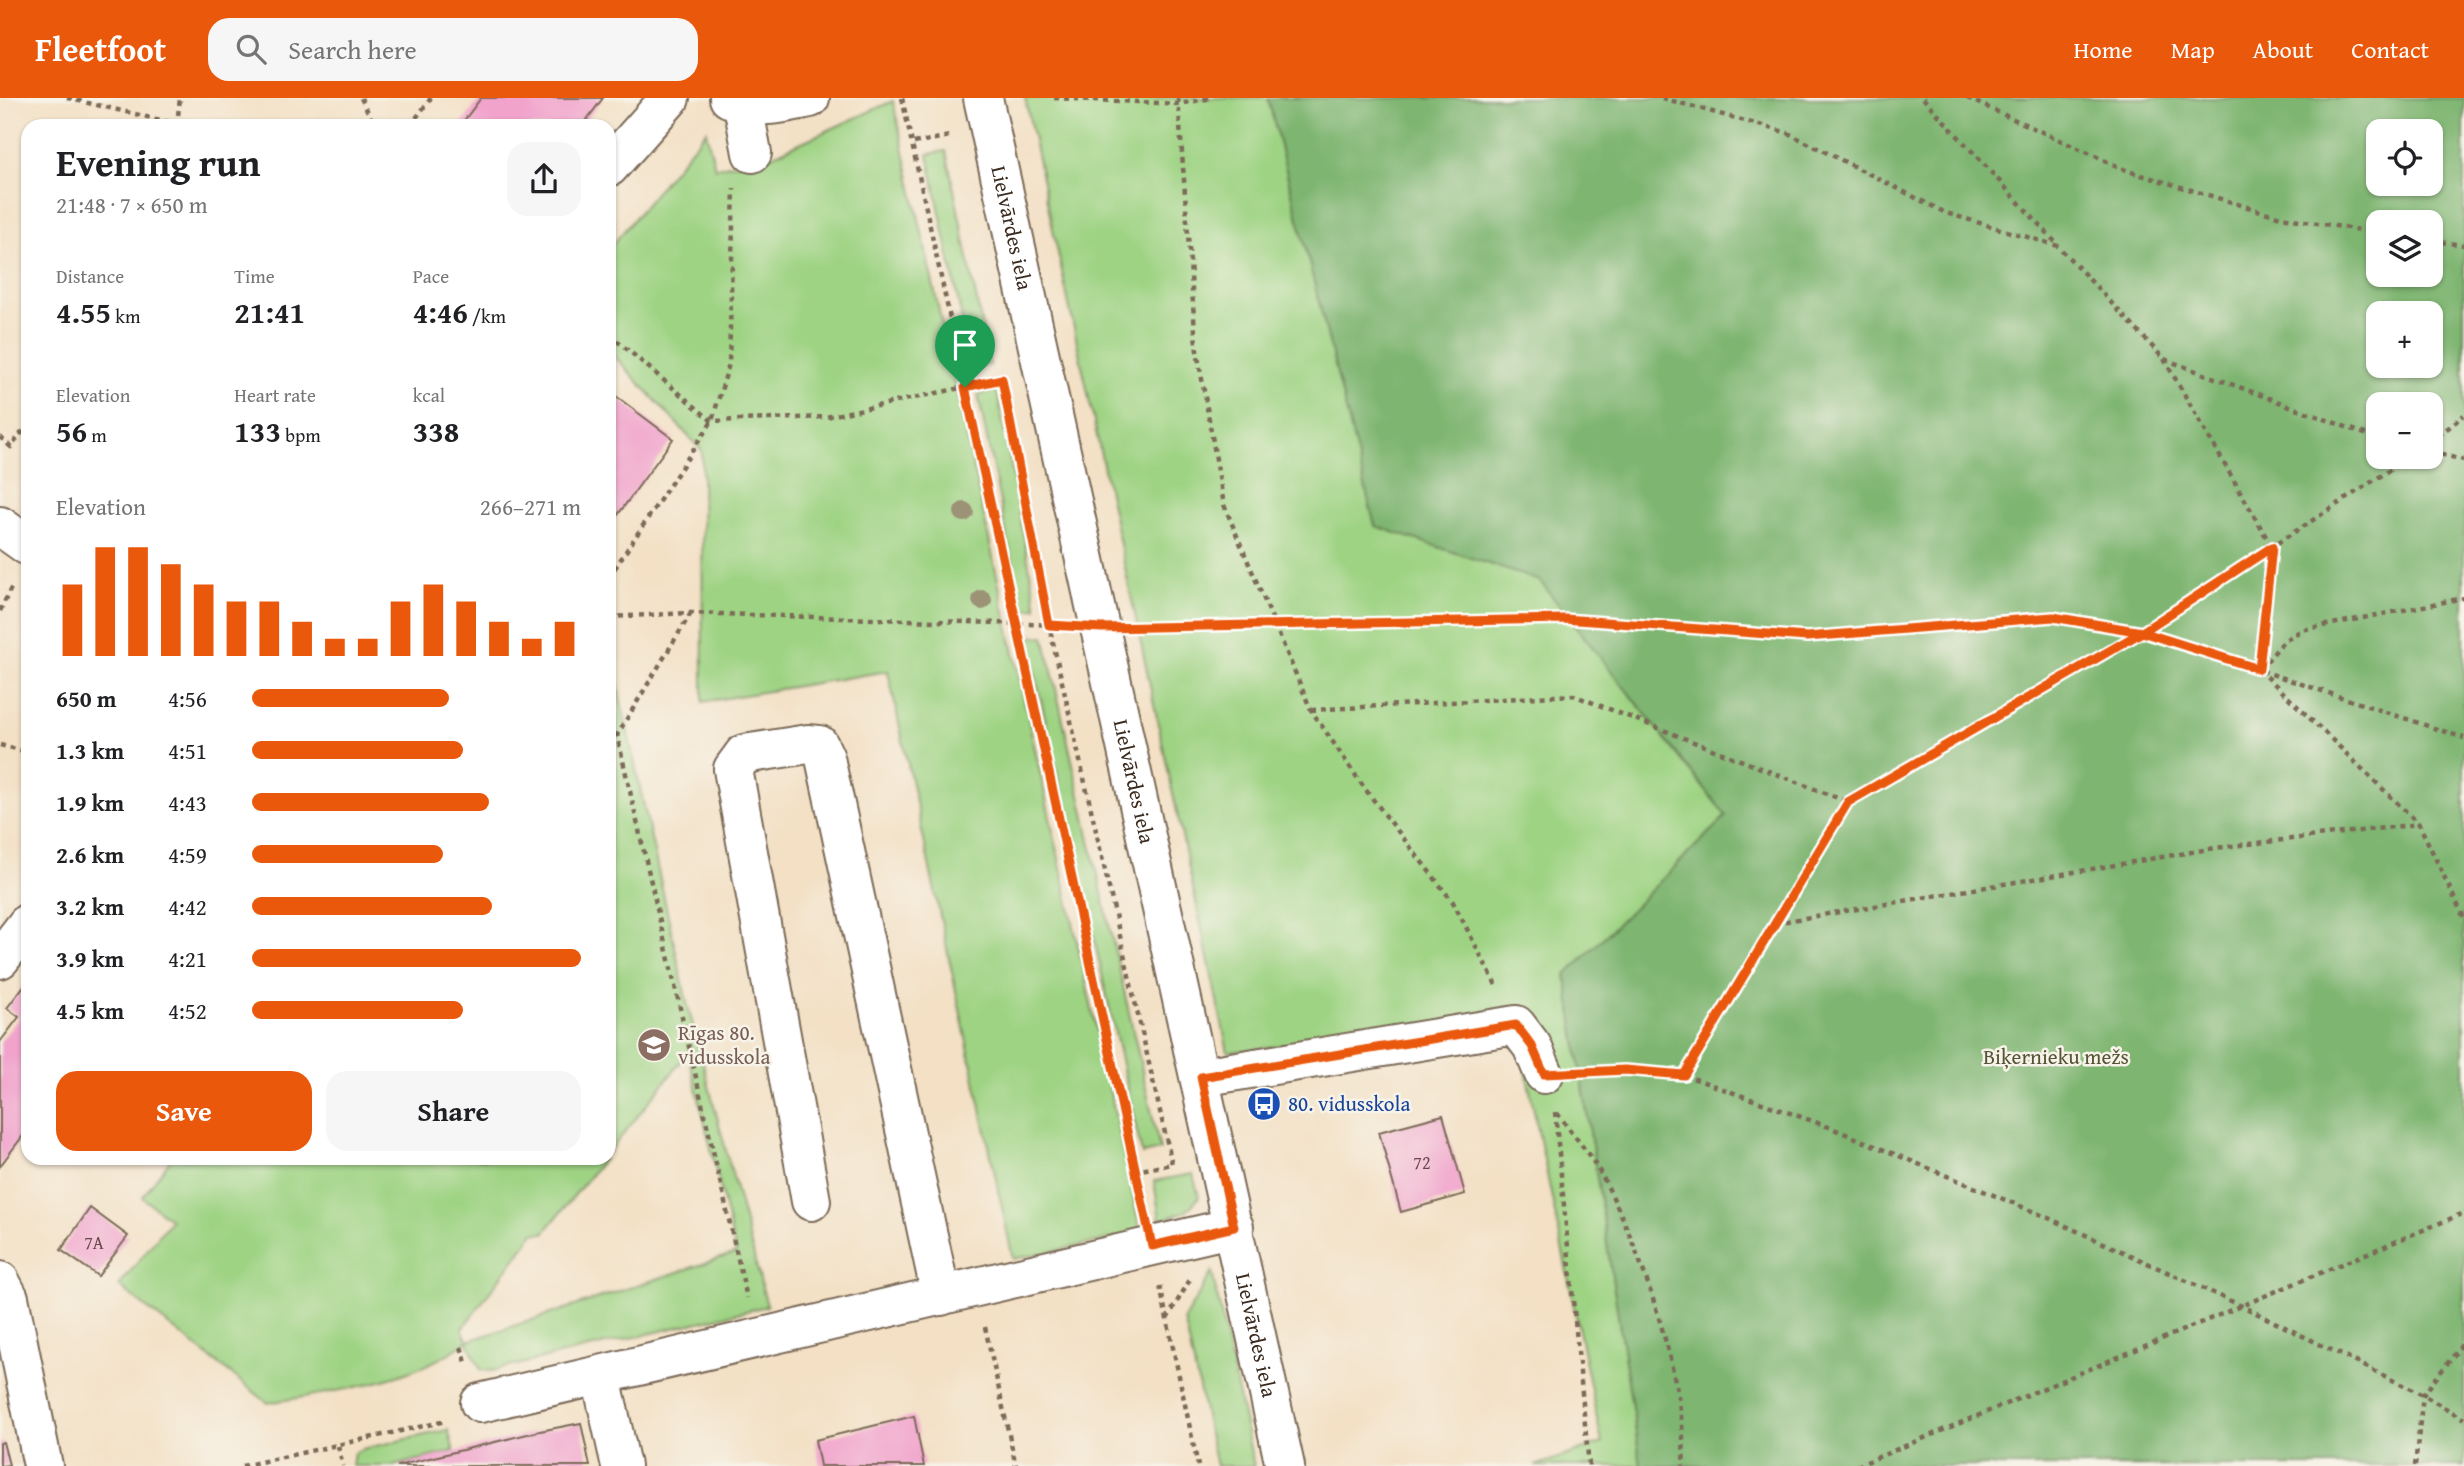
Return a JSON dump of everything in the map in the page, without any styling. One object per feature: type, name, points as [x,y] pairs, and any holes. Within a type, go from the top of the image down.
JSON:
[{"type":"street","points":[[616,159],[670,98]]},
{"type":"street","points":[[752,153],[736,101],[763,107],[810,98]]},
{"type":"street","name":"Lielvārdes iela","points":[[983,98],[1285,1466]]},
{"type":"street","points":[[0,526],[21,541]]},
{"type":"street","points":[[811,1201],[733,769],[744,754],[808,744],[819,745],[825,758],[941,1296]]},
{"type":"street","points":[[0,959],[21,932]]},
{"type":"street","points":[[1201,1077],[1516,1025],[1532,1046],[1544,1074]]},
{"type":"street","points":[[480,1403],[941,1296],[1177,1252],[1234,1227]]},
{"type":"street","points":[[0,1281],[9,1298],[43,1466]]},
{"type":"street","points":[[601,1377],[621,1466]]},
{"type":"path","points":[[67,98],[153,119]]},
{"type":"path","points":[[178,119],[180,98]]},
{"type":"path","points":[[362,98],[372,119]]},
{"type":"path","points":[[415,119],[431,98]]},
{"type":"path","points":[[902,98],[1136,1171],[1177,1252],[1167,1319],[1198,1466]]},
{"type":"path","points":[[1054,98],[1179,104],[1211,98]]},
{"type":"path","points":[[1178,98],[1196,345],[1224,505],[1311,710],[1365,789],[1452,902],[1516,1025]]},
{"type":"path","points":[[1662,98],[1788,133],[1945,213],[2058,246]]},
{"type":"path","points":[[1923,98],[2164,359],[2272,547],[2259,669]]},
{"type":"path","points":[[1967,98],[2128,171],[2281,217],[2366,231]]},
{"type":"path","points":[[913,143],[955,135]]},
{"type":"path","points":[[616,566],[712,421],[729,364],[734,170],[752,153]]},
{"type":"path","points":[[2443,243],[2464,246]]},
{"type":"path","points":[[616,340],[712,421],[826,417],[1002,379]]},
{"type":"path","points":[[2164,359],[2366,435]]},
{"type":"path","points":[[999,366],[1005,393]]},
{"type":"path","points":[[2443,432],[2464,415]]},
{"type":"path","points":[[0,437],[11,447],[21,433]]},
{"type":"path","points":[[1015,447],[1049,625],[1172,1164],[1136,1171]]},
{"type":"path","points":[[2443,455],[2464,460]]},
{"type":"path","points":[[1684,1075],[1848,802],[2142,632],[2392,469]]},
{"type":"path","points":[[2259,669],[2285,640],[2302,630],[2464,598]]},
{"type":"path","points":[[691,613],[617,734],[688,1053],[758,1340]]},
{"type":"path","points":[[616,617],[691,613],[1102,628],[1564,619],[1807,637],[2053,617],[2142,632],[2464,738]]},
{"type":"path","points":[[2259,669],[2419,824],[2464,918]]},
{"type":"path","points":[[1311,710],[1573,695],[1848,802]]},
{"type":"path","points":[[0,746],[21,750]]},
{"type":"path","points":[[1774,924],[2215,848],[2419,824]]},
{"type":"path","points":[[1544,1074],[1625,1070],[1684,1075],[1829,1127],[2044,1216],[2244,1307],[2423,1395],[2464,1419]]},
{"type":"path","points":[[1590,1466],[1555,1109],[1600,1173],[1634,1245],[1664,1338],[1685,1441],[1683,1466]]},
{"type":"path","points":[[1857,1466],[2244,1307],[2464,1213]]},
{"type":"path","points":[[1167,1319],[1177,1252]]},
{"type":"path","points":[[983,1317],[1016,1466]]},
{"type":"path","points":[[2415,1466],[2423,1395],[2464,1342]]},
{"type":"path","points":[[242,1466],[484,1412],[461,1346]]},
{"type":"path","points":[[2456,1414],[2464,1412]]},
{"type":"path","points":[[338,1446],[343,1466]]},
{"type":"green space","points":[[1025,98],[1268,98],[1375,525],[1540,581],[1726,816],[1566,975],[1641,1466],[1535,1466],[1602,1443],[1515,1018],[1228,1052]]},
{"type":"green space","name":"Biķernieku mežs","points":[[1268,98],[2464,98],[2464,1466],[1641,1466],[1566,975],[1726,816],[1540,581],[1375,526]]},
{"type":"green space","points":[[893,101],[1141,1233],[1013,1259],[888,671],[703,702],[702,451],[616,358],[616,240],[706,131],[715,168],[771,156]]},
{"type":"green space","points":[[946,151],[990,365],[972,368],[928,154]]},
{"type":"green space","points":[[997,391],[1037,608],[1022,609],[978,395]]},
{"type":"green space","points":[[1044,636],[1160,1150],[1142,1154],[1027,637]]},
{"type":"green space","points":[[616,678],[687,1003],[767,1306],[491,1371],[481,1370],[467,1341],[446,1355],[398,1376],[268,1403],[119,1286],[171,1220],[142,1197],[166,1165],[599,1165],[544,1233],[534,1233],[462,1329],[468,1341],[736,1253],[688,1053],[616,1143]]},
{"type":"green space","points":[[1193,1174],[1199,1197],[1187,1211],[1160,1220],[1154,1181]]},
{"type":"green space","points":[[1212,1272],[1254,1466],[1216,1466],[1184,1319]]},
{"type":"green space","points":[[448,1430],[454,1451],[393,1466],[352,1466],[354,1453],[362,1449]]},
{"type":"building","points":[[481,98],[603,98],[587,119],[465,119]]},
{"type":"building","points":[[616,396],[673,439],[616,517]]},
{"type":"building","points":[[21,990],[21,1138],[0,1166],[0,1042],[19,1017],[7,1008]]},
{"type":"building","points":[[1443,1115],[1465,1194],[1401,1212],[1379,1132]]},
{"type":"building","points":[[90,1208],[128,1236],[98,1276],[61,1250]]},
{"type":"building","points":[[914,1416],[924,1466],[820,1466],[815,1440]]},
{"type":"building","points":[[581,1423],[590,1466],[397,1466],[540,1431]]},
{"type":"building","points":[[3,1442],[9,1465],[0,1466],[0,1443]]},
{"type":"place","name":"Rīgas 80. vidusskola","points":[[654,1045]]},
{"type":"place","name":"80. vidusskola","points":[[1264,1104]]},
{"type":"route","points":[[965,387],[1002,379],[1049,625],[1102,628],[1564,619],[1807,637],[2053,617],[2142,632],[2272,547],[2259,669],[2142,632],[1848,802],[1684,1075],[1625,1070],[1544,1074],[1532,1046],[1516,1025],[1201,1077],[1234,1227],[1152,1246],[965,387]]}]
